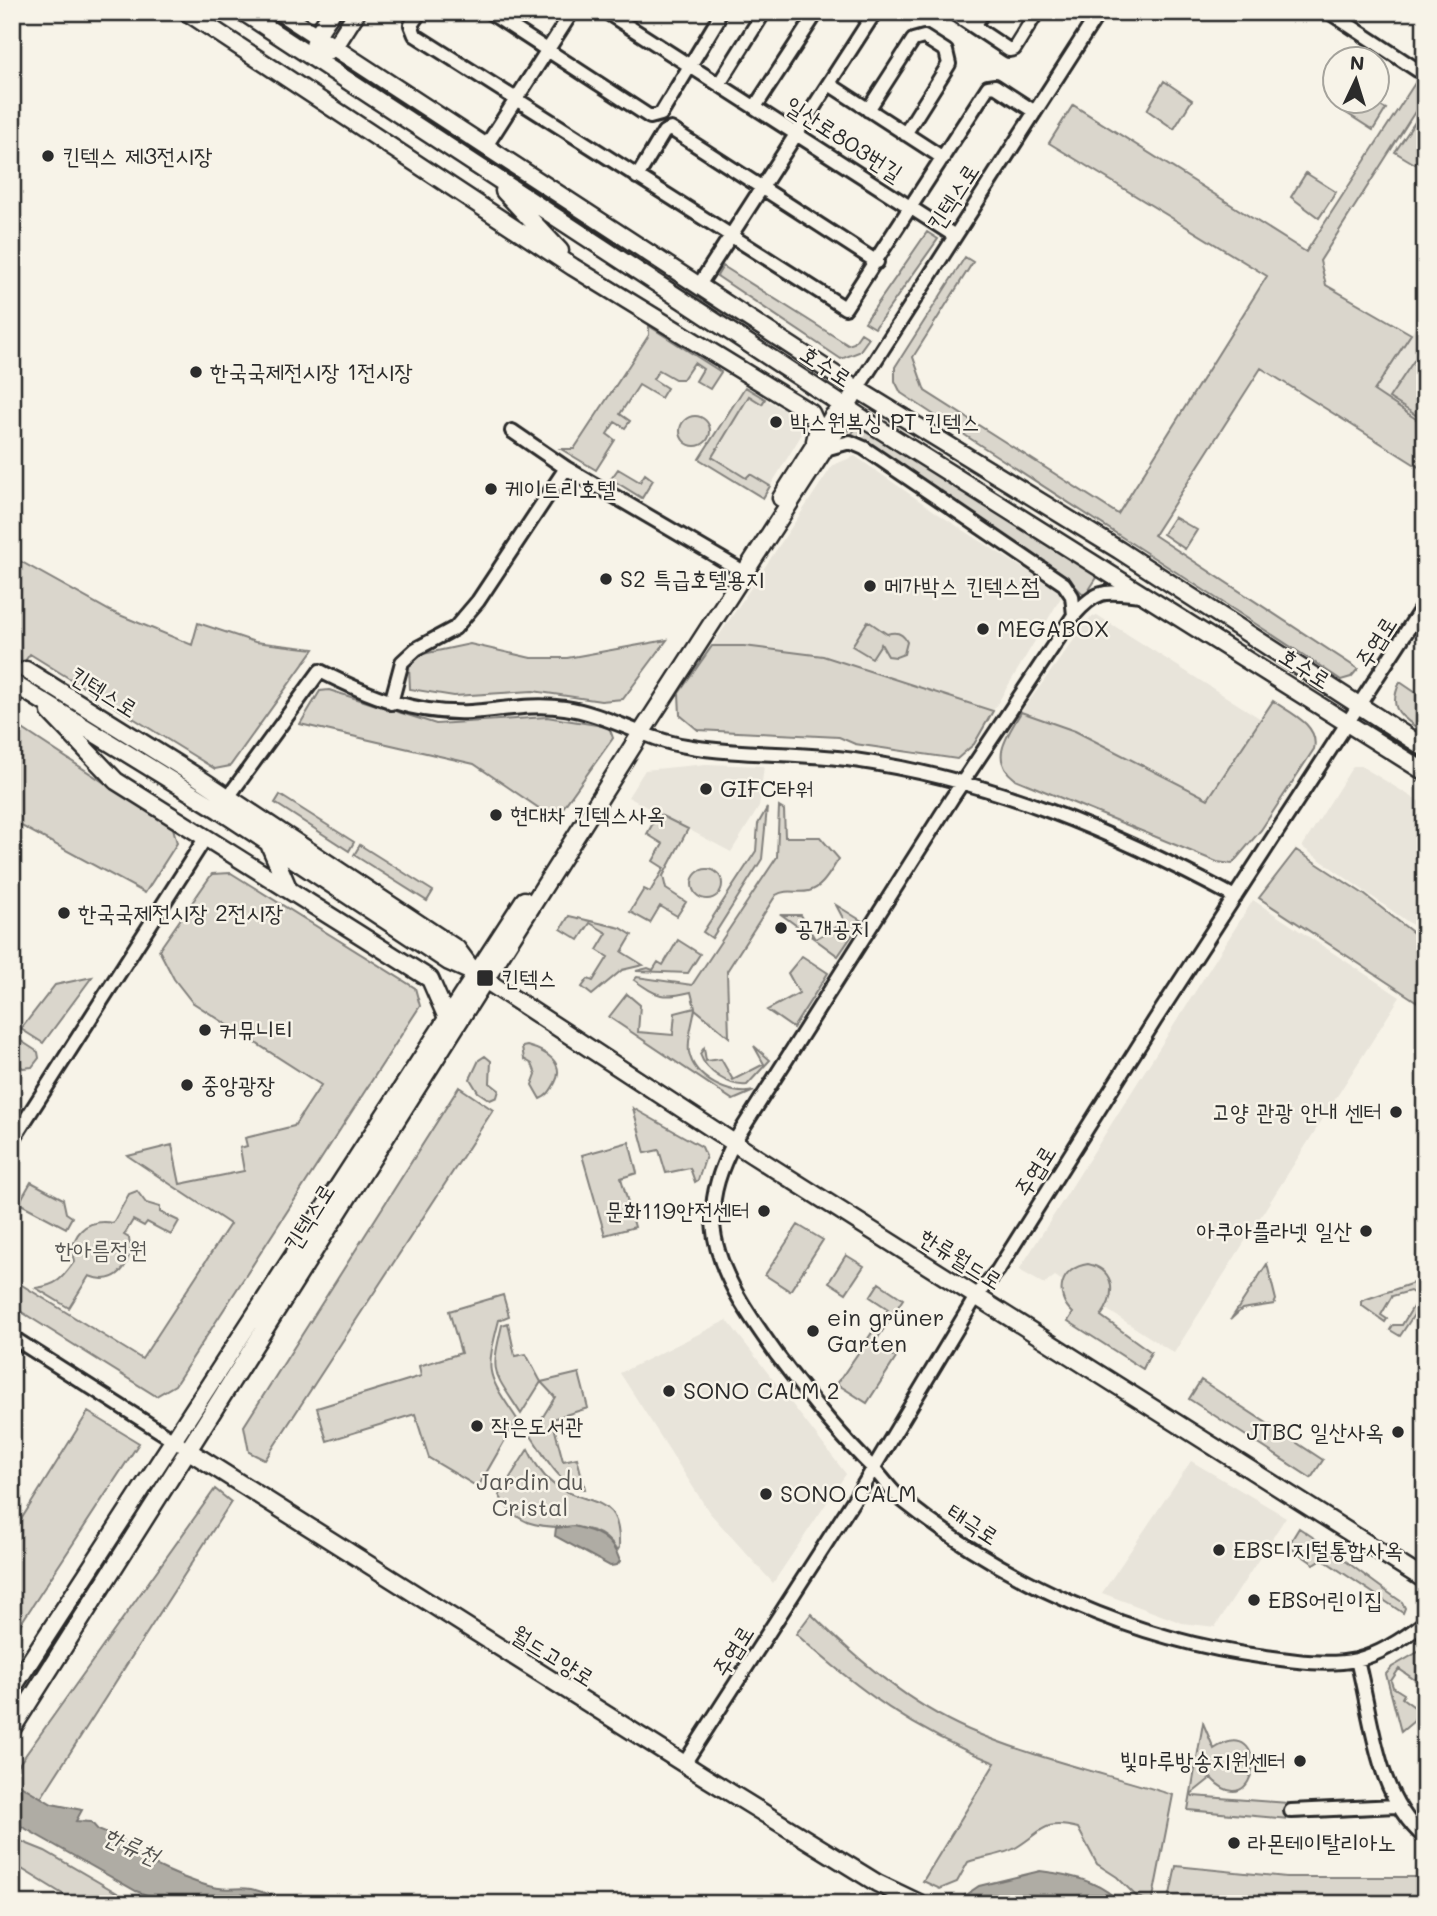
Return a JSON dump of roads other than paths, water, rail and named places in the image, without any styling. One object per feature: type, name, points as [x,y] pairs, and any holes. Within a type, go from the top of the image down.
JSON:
[{"type":"main road","points":[[187,12],[573,267],[811,413],[818,428],[820,446]]},
{"type":"main road","name":"호수로","points":[[243,12],[846,407],[1425,772]]},
{"type":"main road","name":"호수로","points":[[280,12],[857,389],[1119,550],[1425,748]]},
{"type":"main road","points":[[313,58],[316,36],[332,12]]},
{"type":"main road","points":[[313,58],[334,48],[357,12]]},
{"type":"main road","points":[[361,89],[358,82],[362,80],[396,101],[409,97]]},
{"type":"main road","points":[[486,171],[573,267]]},
{"type":"main road","name":"킨텍스로","points":[[13,1727],[189,1451],[477,980],[820,446],[833,416],[846,407],[857,389]]},
{"type":"main road","name":"킨텍스로","points":[[638,732],[737,568],[820,446]]},
{"type":"main road","name":"킨텍스로","points":[[26,670],[223,804],[269,844],[477,980]]},
{"type":"main road","name":"킨텍스로","points":[[16,685],[223,804],[457,949],[477,980]]},
{"type":"main road","points":[[34,695],[116,781],[429,979],[447,1018]]},
{"type":"main road","points":[[269,844],[290,891]]},
{"type":"main road","name":"킨텍스로","points":[[12,1689],[447,1018],[477,980]]},
{"type":"main road","name":"한류월드로","points":[[477,980],[1425,1580]]},
{"type":"main road","name":"월드고양로","points":[[189,1451],[684,1764],[921,1904]]},
{"type":"street","points":[[420,12],[412,30],[730,236]]},
{"type":"street","points":[[489,12],[650,117],[661,114],[717,21],[718,12]]},
{"type":"street","points":[[486,146],[572,12]]},
{"type":"street","name":"일산로803번길","points":[[606,12],[955,236]]},
{"type":"street","points":[[719,84],[764,12]]},
{"type":"street","name":"일산로803번길","points":[[755,107],[817,12]]},
{"type":"street","points":[[952,12],[1009,50],[1014,49],[1037,12]]},
{"type":"street","points":[[974,26],[983,12]]},
{"type":"street","name":"킨텍스로","points":[[857,389],[1099,12]]},
{"type":"street","points":[[1329,12],[1425,75]]},
{"type":"street","points":[[699,285],[871,14]]},
{"type":"street","points":[[868,110],[913,40],[924,37],[946,51],[949,64],[905,134]]},
{"type":"street","points":[[829,84],[943,158]]},
{"type":"street","name":"일산로803번길","points":[[730,236],[845,308],[988,87],[995,86],[1035,112]]},
{"type":"street","points":[[635,175],[664,132],[671,130],[877,262]]},
{"type":"street","points":[[512,431],[566,468],[737,568]]},
{"type":"street","points":[[820,446],[850,442],[864,448],[1064,584],[1072,596],[1074,615]]},
{"type":"street","points":[[391,702],[402,662],[416,649],[455,628],[478,601],[566,468]]},
{"type":"street","name":"태극로","points":[[1144,595],[1108,592],[1090,597],[1074,615],[963,782],[734,1142],[719,1173],[713,1211],[715,1242],[730,1280],[758,1328],[801,1388],[855,1453],[892,1492],[936,1525],[1037,1588],[1187,1644],[1218,1651],[1297,1661],[1357,1660],[1386,1648],[1425,1622]]},
{"type":"street","name":"주엽로","points":[[684,1764],[873,1469],[977,1296],[998,1270],[1425,603]]},
{"type":"street","points":[[223,804],[320,671],[363,694],[413,708],[469,712],[545,705],[593,714],[638,732],[689,747],[853,760],[963,782],[1033,803],[1100,830],[1169,861],[1235,897]]},
{"type":"street","points":[[12,1141],[206,837]]},
{"type":"street","points":[[12,1337],[189,1451]]},
{"type":"street","points":[[1357,1660],[1384,1774],[1396,1806],[1407,1822],[1425,1838]]},
{"type":"street","points":[[1291,1811],[1396,1806]]},
{"type":"tunnel","points":[[12,662],[26,670]]},
{"type":"place","name":"킨텍스 제3전시장","points":[[48,156]]},
{"type":"place","name":"한국국제전시장 1전시장","points":[[196,372]]},
{"type":"place","name":"박스원복싱 PT 킨텍스","points":[[776,422]]},
{"type":"place","name":"케이트리호텔","points":[[491,489]]},
{"type":"place","name":"S2 특급호텔용지","points":[[606,579]]},
{"type":"place","name":"메가박스 킨텍스점","points":[[870,586]]},
{"type":"place","name":"MEGABOX","points":[[983,629]]},
{"type":"place","name":"GIFC타워","points":[[706,789]]},
{"type":"place","name":"현대차 킨텍스사옥","points":[[496,815]]},
{"type":"place","name":"한국국제전시장 2전시장","points":[[64,913]]},
{"type":"place","name":"공개공지","points":[[781,928]]},
{"type":"place","name":"킨텍스","points":[[485,978]]},
{"type":"place","name":"커뮤니티","points":[[205,1030]]},
{"type":"place","name":"중앙광장","points":[[187,1085]]},
{"type":"place","name":"고양 관광 안내 센터","points":[[1396,1112]]},
{"type":"place","name":"문화119안전센터","points":[[764,1211]]},
{"type":"place","name":"아쿠아플라넷 일산","points":[[1366,1231]]},
{"type":"place","name":"ein grüner Garten","points":[[813,1331]]},
{"type":"place","name":"SONO CALM 2","points":[[669,1391]]},
{"type":"place","name":"작은도서관","points":[[477,1426]]},
{"type":"place","name":"JTBC 일산사옥","points":[[1398,1432]]},
{"type":"place","name":"SONO CALM","points":[[766,1494]]},
{"type":"place","name":"EBS디지털통합사옥","points":[[1219,1550]]},
{"type":"place","name":"EBS어린이집","points":[[1254,1600]]},
{"type":"place","name":"빛마루방송지원센터","points":[[1300,1761]]},
{"type":"place","name":"라몬테이탈리아노","points":[[1234,1843]]},
{"type":"park label","name":"한아름정원","points":[[101,1250]]},
{"type":"park label","name":"Jardin du Cristal","points":[[530,1495]]},
{"type":"water label","name":"한류천","points":[[131,1846]]}]
